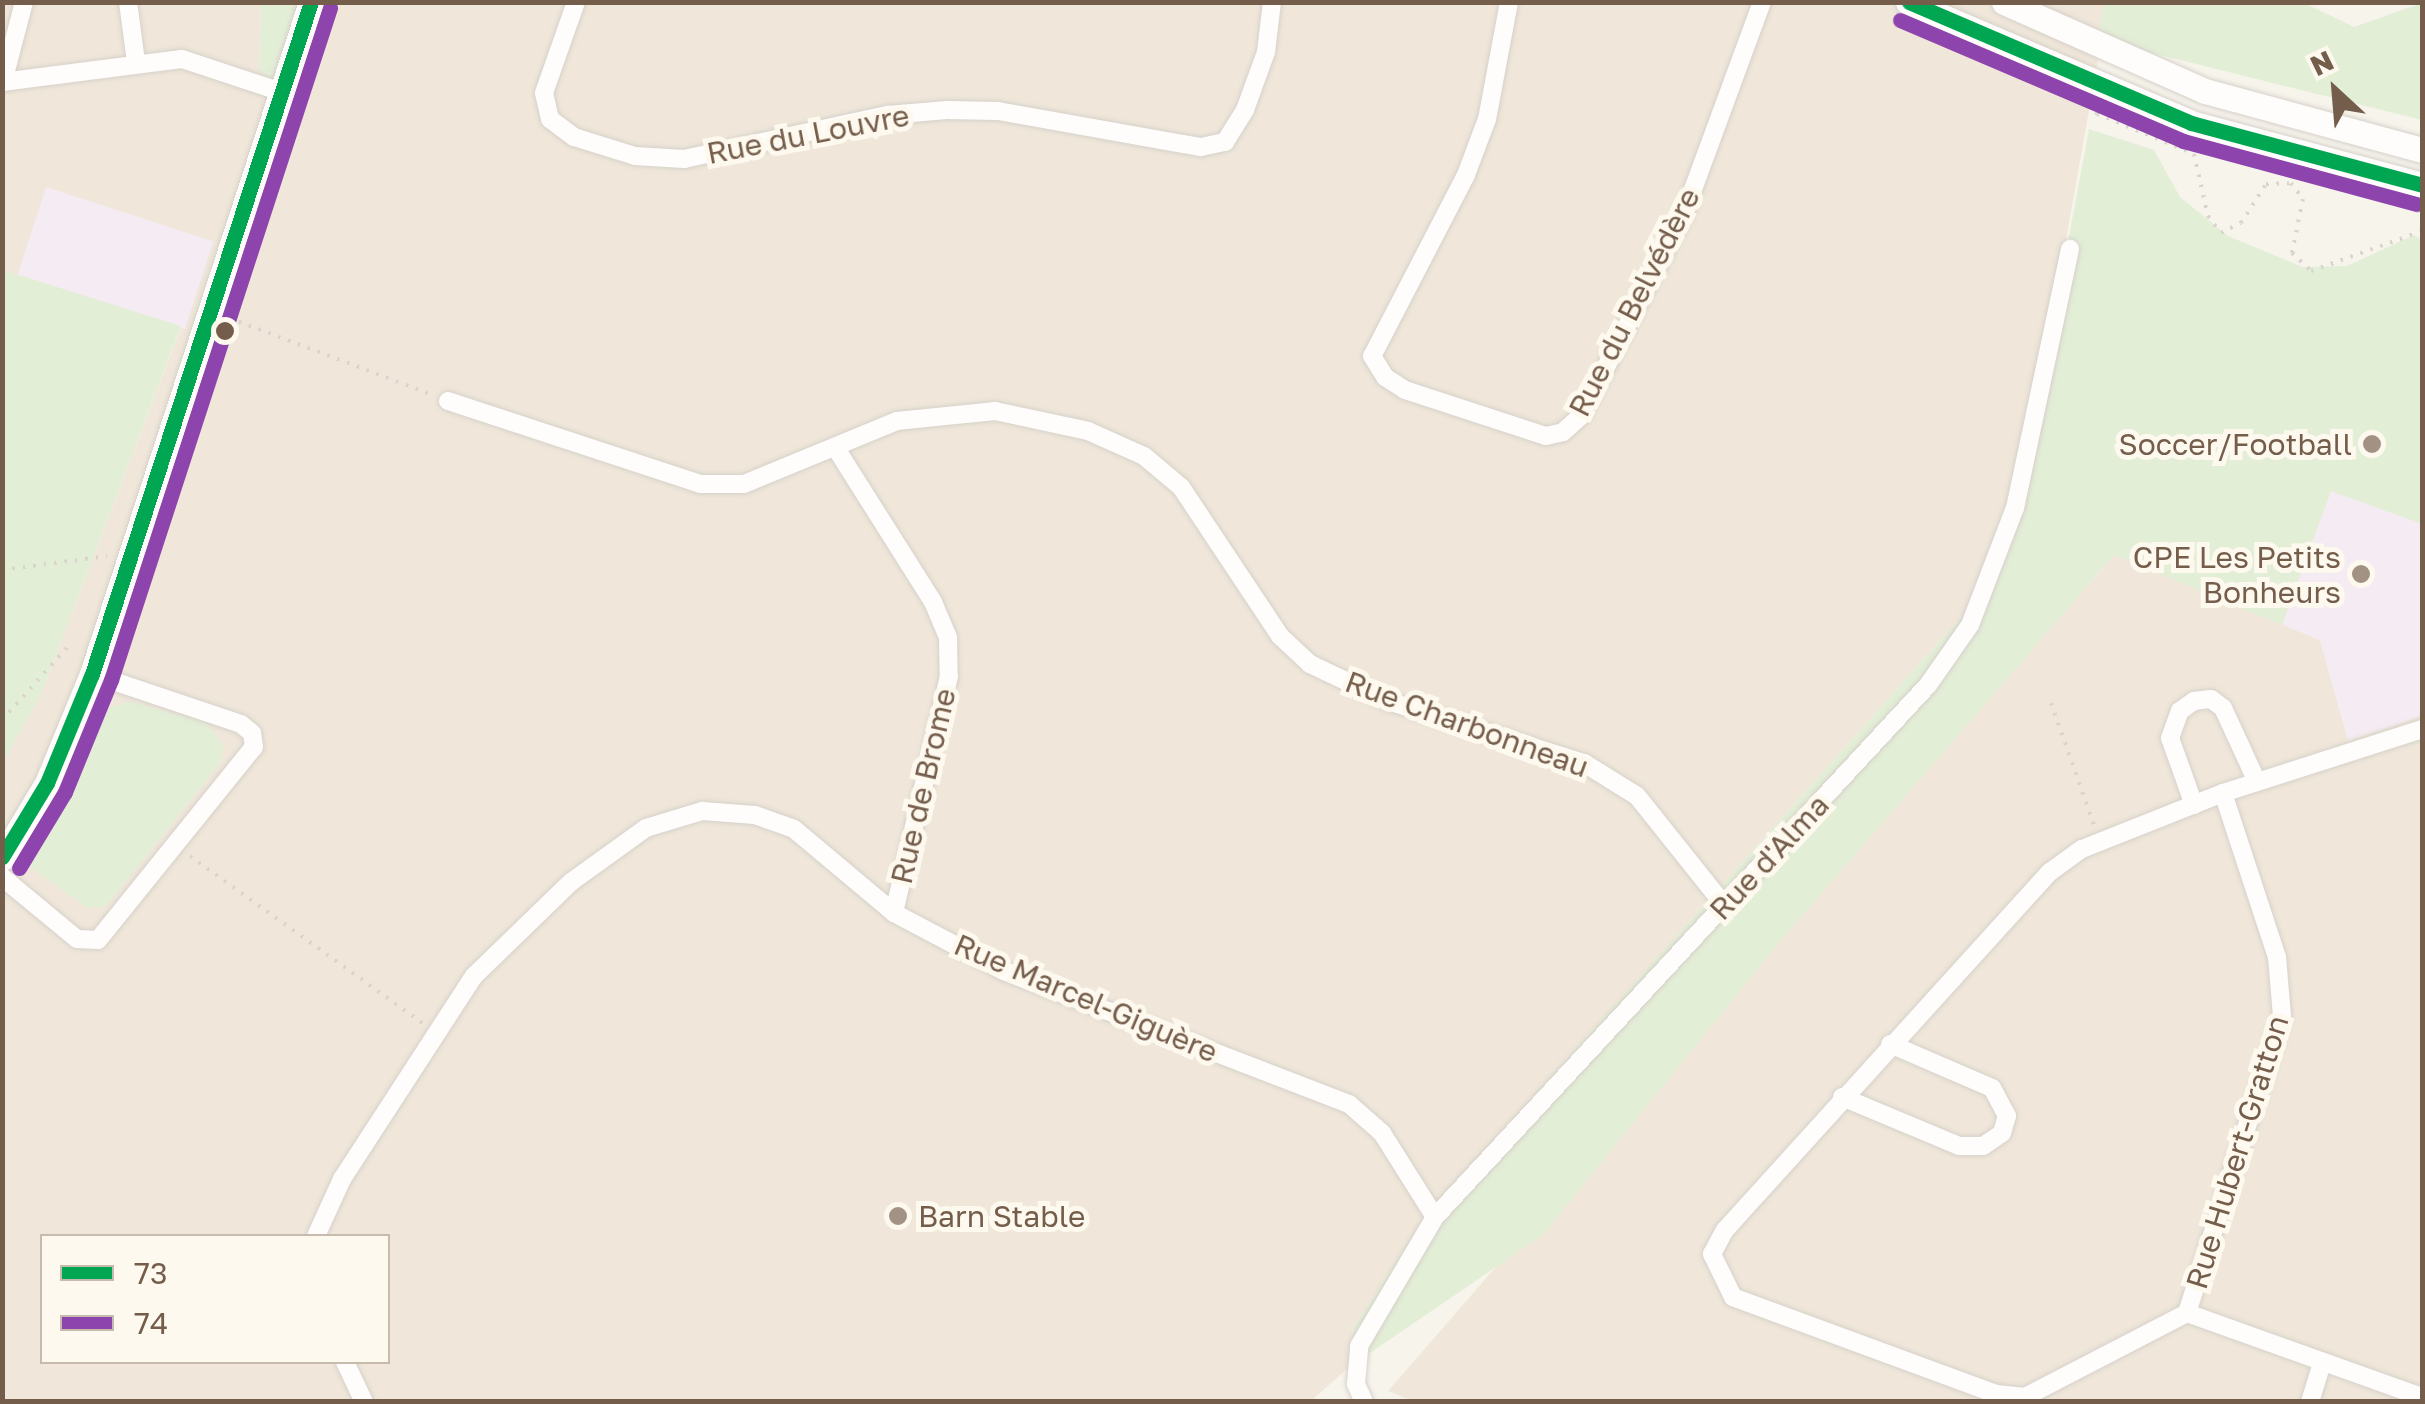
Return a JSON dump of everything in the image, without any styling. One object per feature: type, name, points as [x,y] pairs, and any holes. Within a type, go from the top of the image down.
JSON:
[{"type":"street","points":[[24,2],[3,82],[182,59],[282,92]]},
{"type":"street","points":[[128,2],[136,62]]},
{"type":"street","points":[[2,858],[47,783],[92,674],[311,2]]},
{"type":"street","name":"Rue du Louvre","points":[[576,2],[544,93],[550,119],[574,137],[635,156],[684,159],[888,114],[946,110],[998,111],[1201,147],[1225,142],[1245,110],[1266,52],[1272,2]]},
{"type":"street","name":"Rue du Belvédère","points":[[1509,2],[1487,119],[1466,175],[1372,356],[1385,378],[1406,390],[1546,436],[1564,432],[1581,416],[1684,214],[1762,2]]},
{"type":"street","points":[[1908,2],[2191,123],[2422,185]]},
{"type":"street","points":[[2004,2],[2205,91],[2422,150]]},
{"type":"street","name":"Rue d'Alma","points":[[1364,1402],[1356,1384],[1358,1346],[1435,1217],[1928,685],[1970,626],[2015,508],[2070,248]]},
{"type":"street","name":"Rue Charbonneau","points":[[448,402],[700,484],[744,484],[837,450],[897,421],[995,410],[1088,431],[1144,456],[1181,487],[1280,636],[1310,664],[1388,701],[1584,763],[1638,796],[1724,905]]},
{"type":"street","name":"Rue de Brome","points":[[837,450],[933,602],[948,637],[949,676],[894,914]]},
{"type":"street","points":[[2,877],[77,939],[91,943],[251,754],[252,733],[92,674]]},
{"type":"street","points":[[2194,805],[2170,738],[2180,711],[2194,701],[2211,699],[2223,708],[2257,782]]},
{"type":"street","name":"Rue Hubert-Gratton","points":[[2223,793],[2276,957],[2283,1003],[2187,1313],[2024,1397],[1996,1394],[1733,1297],[1718,1278],[1712,1254],[1718,1242],[1842,1097],[2050,872],[2100,844],[2223,793],[2422,729]]},
{"type":"street","name":"Rue Marcel-Giguère","points":[[317,1234],[342,1179],[474,976],[571,882],[646,828],[702,811],[755,816],[794,829],[894,914],[1004,971],[1349,1104],[1382,1133],[1435,1217]]},
{"type":"street","points":[[1842,1097],[1959,1146],[1982,1146],[2002,1133],[2007,1116],[1992,1088],[1890,1044]]},
{"type":"street","points":[[2187,1313],[2322,1363],[2379,1393],[2422,1397]]},
{"type":"street","points":[[2310,1402],[2322,1363]]},
{"type":"street","points":[[346,1364],[364,1402]]},
{"type":"path","points":[[2088,100],[2096,114],[2194,154],[2208,216],[2221,232],[2242,223],[2266,184],[2278,180],[2300,190],[2303,210],[2292,252],[2310,271],[2422,231]]},
{"type":"path","points":[[210,311],[448,402]]},
{"type":"path","points":[[2,570],[131,553]]},
{"type":"path","points":[[2,720],[70,643]]},
{"type":"path","points":[[2051,703],[2100,844]]},
{"type":"path","points":[[176,846],[438,1034]]},
{"type":"shaded area","points":[[3,3],[261,3],[259,70],[312,3],[2108,3],[2018,511],[1989,586],[1428,1214],[1353,1327],[1348,1368],[1311,1401],[3,1402],[3,763],[42,692],[181,327],[3,270]]},
{"type":"shaded area","points":[[46,187],[213,241],[185,329],[18,274]]},
{"type":"shaded area","name":"CPE Les Petits Bonheurs","points":[[2331,490],[2422,524],[2422,716],[2348,740],[2320,640],[2282,625]]},
{"type":"shaded area","points":[[2116,553],[2320,640],[2348,740],[2422,716],[2422,1401],[1415,1402],[1388,1391]]},
{"type":"green space","points":[[261,3],[312,3],[282,92],[259,70]]},
{"type":"green space","points":[[2105,3],[2304,3],[2354,27],[2422,3],[2422,120],[2096,39]]},
{"type":"green space","points":[[2089,129],[2154,150],[2180,197],[2228,236],[2303,267],[2347,266],[2414,235],[2422,240],[2422,524],[2331,491],[2282,625],[2114,555],[1770,953],[1543,1235],[1348,1368],[1353,1327],[1428,1214],[1989,586],[2018,511]]},
{"type":"green space","points":[[3,270],[181,326],[42,692],[3,763]]},
{"type":"green space","points":[[129,701],[208,723],[224,748],[220,763],[106,906],[88,908],[26,864],[23,850],[68,782],[102,711]]},
{"type":"transit line","name":"73","points":[[2,857],[47,783],[92,674],[311,2]]},
{"type":"transit line","name":"73","points":[[1909,2],[2191,123],[2422,185]]},
{"type":"transit line","name":"74","points":[[19,868],[65,792],[111,680],[330,8]]},
{"type":"transit line","name":"74","points":[[1900,20],[2183,141],[2417,204]]},
{"type":"place","name":"Soccer/Football","points":[[2372,444]]},
{"type":"place","name":"CPE Les Petits Bonheurs","points":[[2361,574]]},
{"type":"place","name":"Barn Stable","points":[[898,1216]]}]
